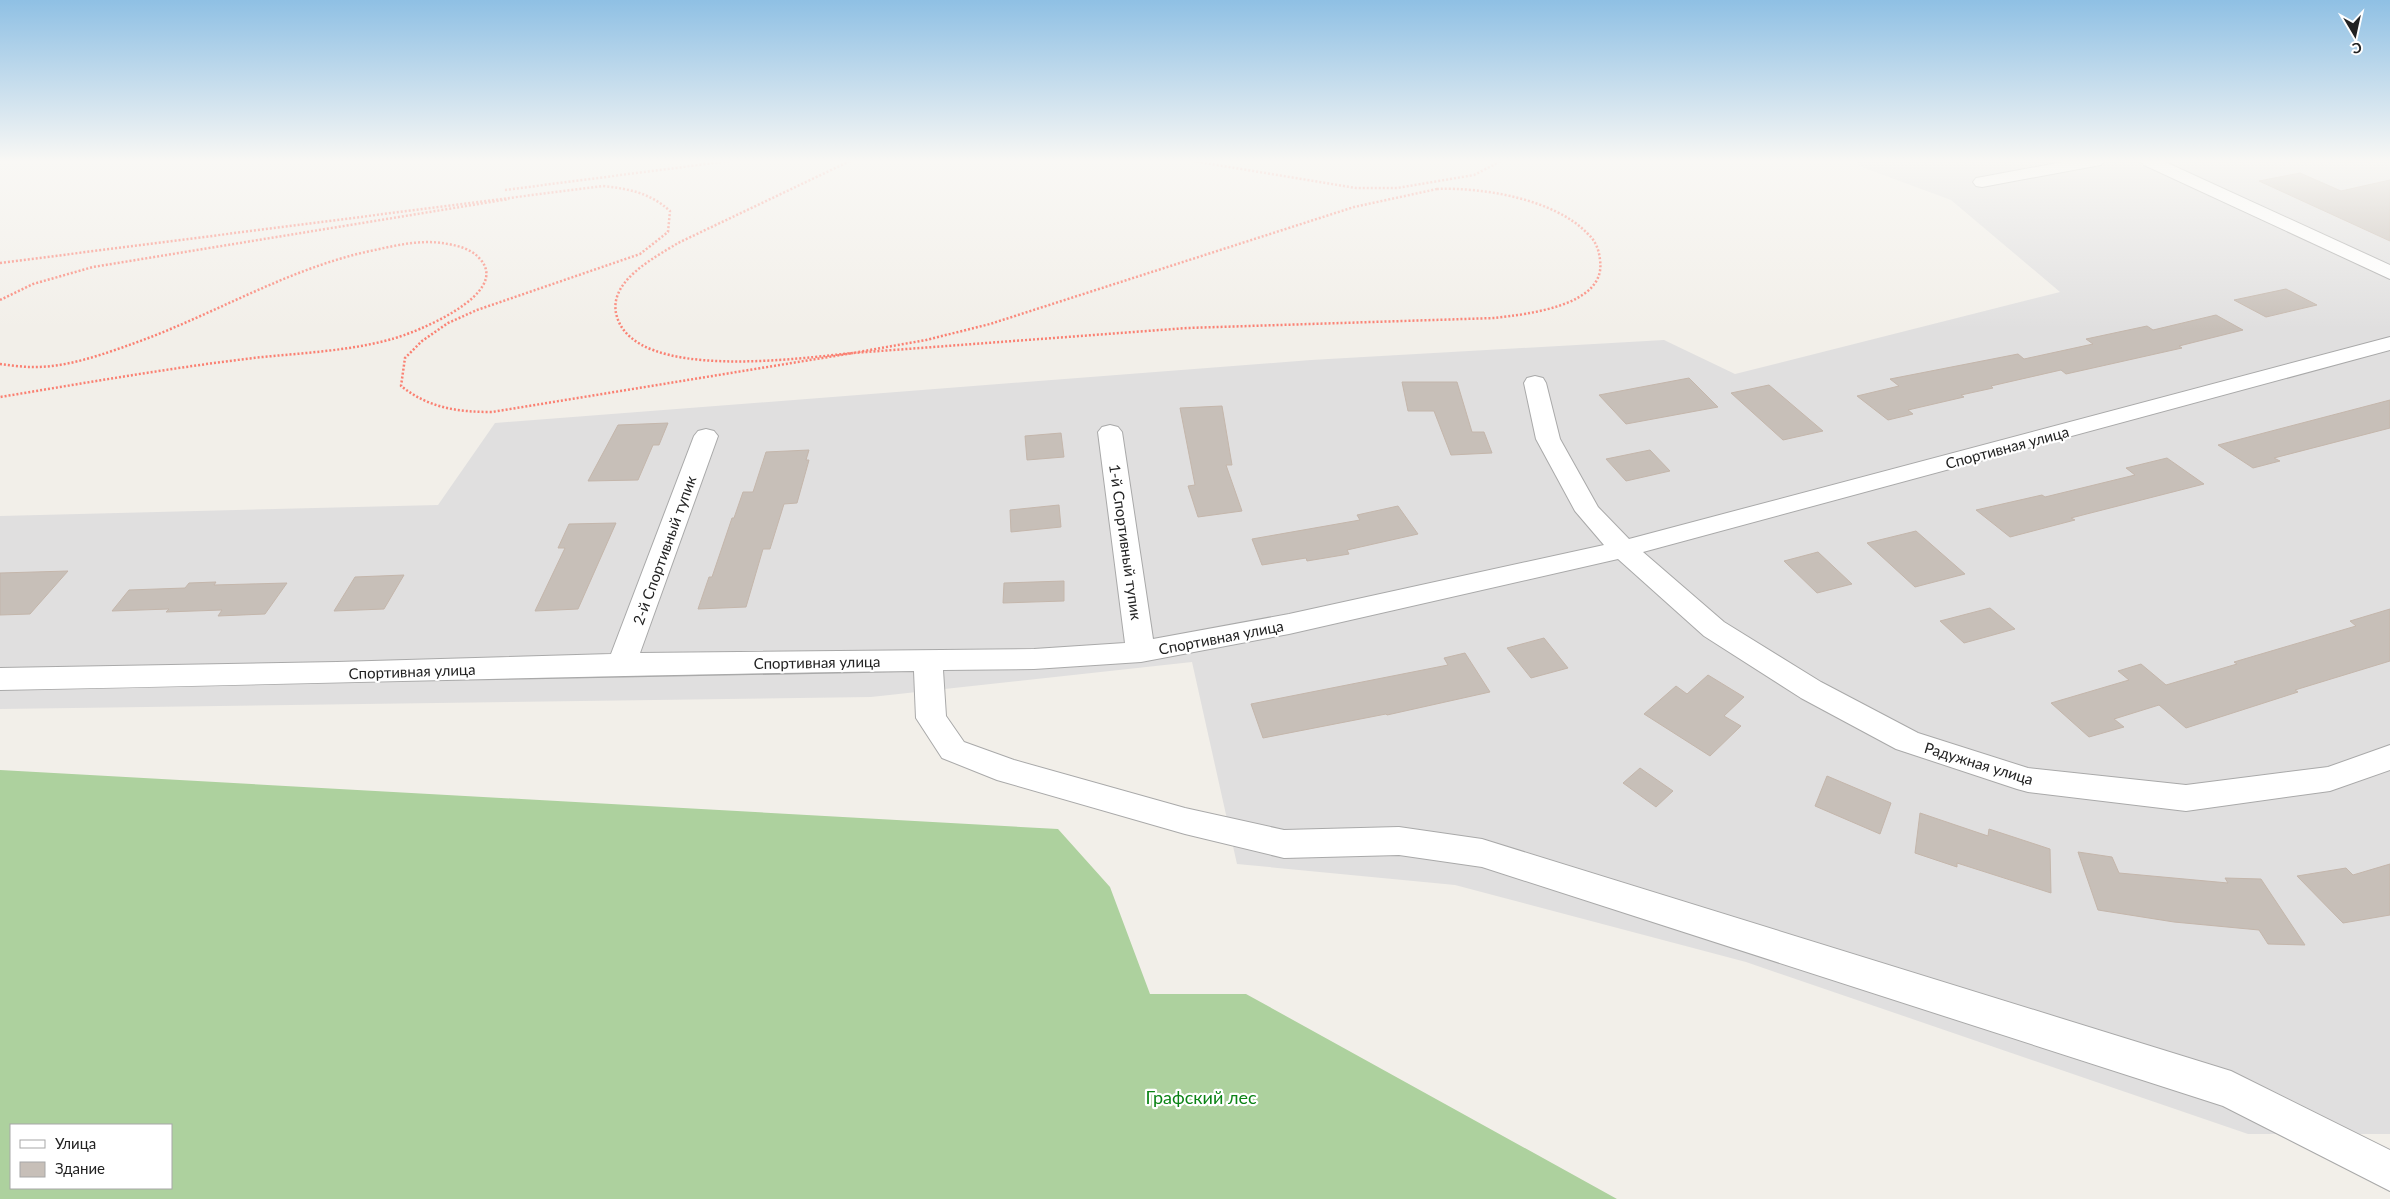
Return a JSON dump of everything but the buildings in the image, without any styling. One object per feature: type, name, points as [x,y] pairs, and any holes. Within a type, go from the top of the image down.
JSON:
[{"type":"street","points":[[2269,217],[2390,274]]},
{"type":"street","name":"Спортивная улица","points":[[0,679],[327,674],[622,664],[1034,659],[1141,652],[1289,624],[1623,549],[2390,343]]},
{"type":"street","points":[[1535,383],[1548,439],[1588,510],[1623,549]]},
{"type":"street","name":"1-й Спортивный тупик","points":[[1110,432],[1141,652]]},
{"type":"street","name":"2-й Спортивный тупик","points":[[622,664],[706,436]]},
{"type":"street","name":"Радужная улица","points":[[1623,549],[1714,629],[1812,690],[1907,741],[2028,780],[2186,798],[2330,779],[2390,757]]},
{"type":"street","points":[[928,661],[931,718],[953,750],[1008,771],[1185,821],[1284,844],[1399,841],[1482,853],[2232,1090],[2390,1171]]},
{"type":"path","points":[[0,263],[355,217]]},
{"type":"path","points":[[0,300],[33,284],[93,267],[400,217]]},
{"type":"path","points":[[669,217],[668,232],[640,254],[477,310],[448,323],[422,341],[406,358],[402,371],[401,386],[416,399],[462,412],[492,412],[850,354],[990,324],[1323,217]]},
{"type":"path","points":[[733,217],[678,243],[652,259],[631,276],[621,291],[616,311],[616,318],[625,334],[643,346],[673,356],[734,363],[1051,336],[1257,324],[1465,321],[1515,317],[1548,310],[1583,296],[1595,284],[1601,268],[1601,252],[1594,237],[1579,225],[1564,217]]},
{"type":"path","points":[[0,364],[35,368],[92,357],[140,342],[312,267],[393,246],[428,242],[454,244],[472,251],[481,260],[486,272],[483,284],[469,299],[447,316],[425,329],[392,340],[353,347],[143,373],[0,398]]},
{"type":"shaded area","points":[[1971,217],[2390,217],[2390,1134],[2248,1134],[1746,962],[1455,885],[1237,864],[1192,662],[871,697],[0,709],[0,516],[438,505],[495,423],[1311,360],[1664,340],[1735,374],[2060,292]]},
{"type":"green space","name":"Графский лес","points":[[0,770],[1058,829],[1110,887],[1150,994],[1246,994],[1617,1199],[0,1199]]}]
